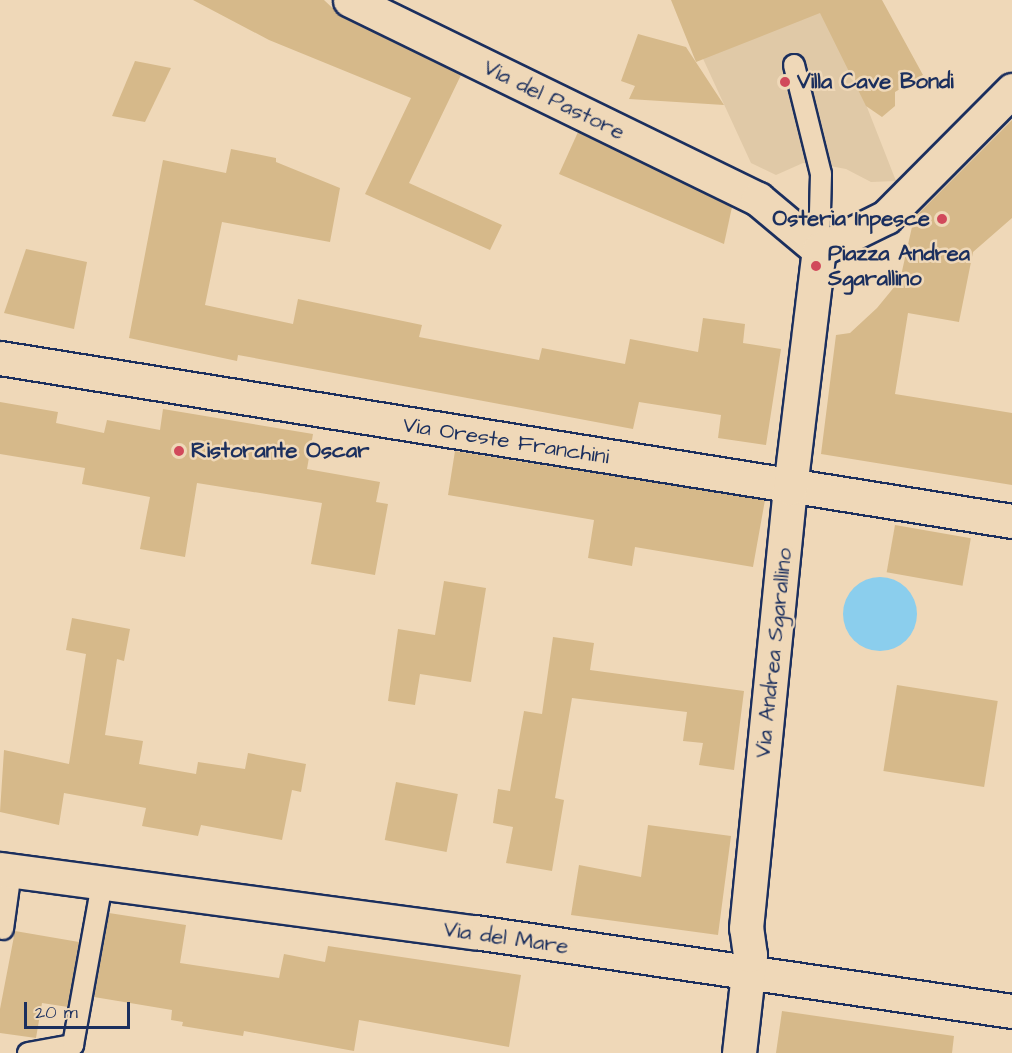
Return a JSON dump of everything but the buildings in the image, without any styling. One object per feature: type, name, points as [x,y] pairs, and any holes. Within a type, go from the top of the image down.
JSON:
[{"type":"street","name":"Via del Pastore","points":[[350,0],[758,199],[819,250]]},
{"type":"street","points":[[819,250],[886,217],[1012,90]]},
{"type":"street","name":"Via Andrea Sgarallino","points":[[739,1053],[749,973],[746,928],[790,488],[819,250]]},
{"type":"street","name":"Via Oreste Franchini","points":[[0,358],[790,488],[1012,521]]},
{"type":"street","name":"Via del Mare","points":[[5,870],[1012,1011]]},
{"type":"lane","points":[[794,65],[821,174],[819,250]]},
{"type":"lane","points":[[3,929],[5,870]]},
{"type":"lane","points":[[28,1053],[73,1045],[102,884]]},
{"type":"shaded area","name":"Villa Cave Bondi","points":[[676,0],[825,0],[896,181],[871,182],[846,169],[803,163],[776,175],[751,163]]},
{"type":"water","points":[[880,577],[894,580],[906,588],[914,600],[917,614],[914,628],[906,640],[894,648],[880,651],[866,648],[854,640],[846,628],[843,614],[846,600],[854,588],[866,580]]},
{"type":"place","name":"Villa Cave Bondi","points":[[785,82]]},
{"type":"place","name":"Osteria Inpesce","points":[[942,219]]},
{"type":"place","name":"Piazza Andrea Sgarallino","points":[[816,266]]},
{"type":"place","name":"Ristorante Oscar","points":[[179,451]]}]
